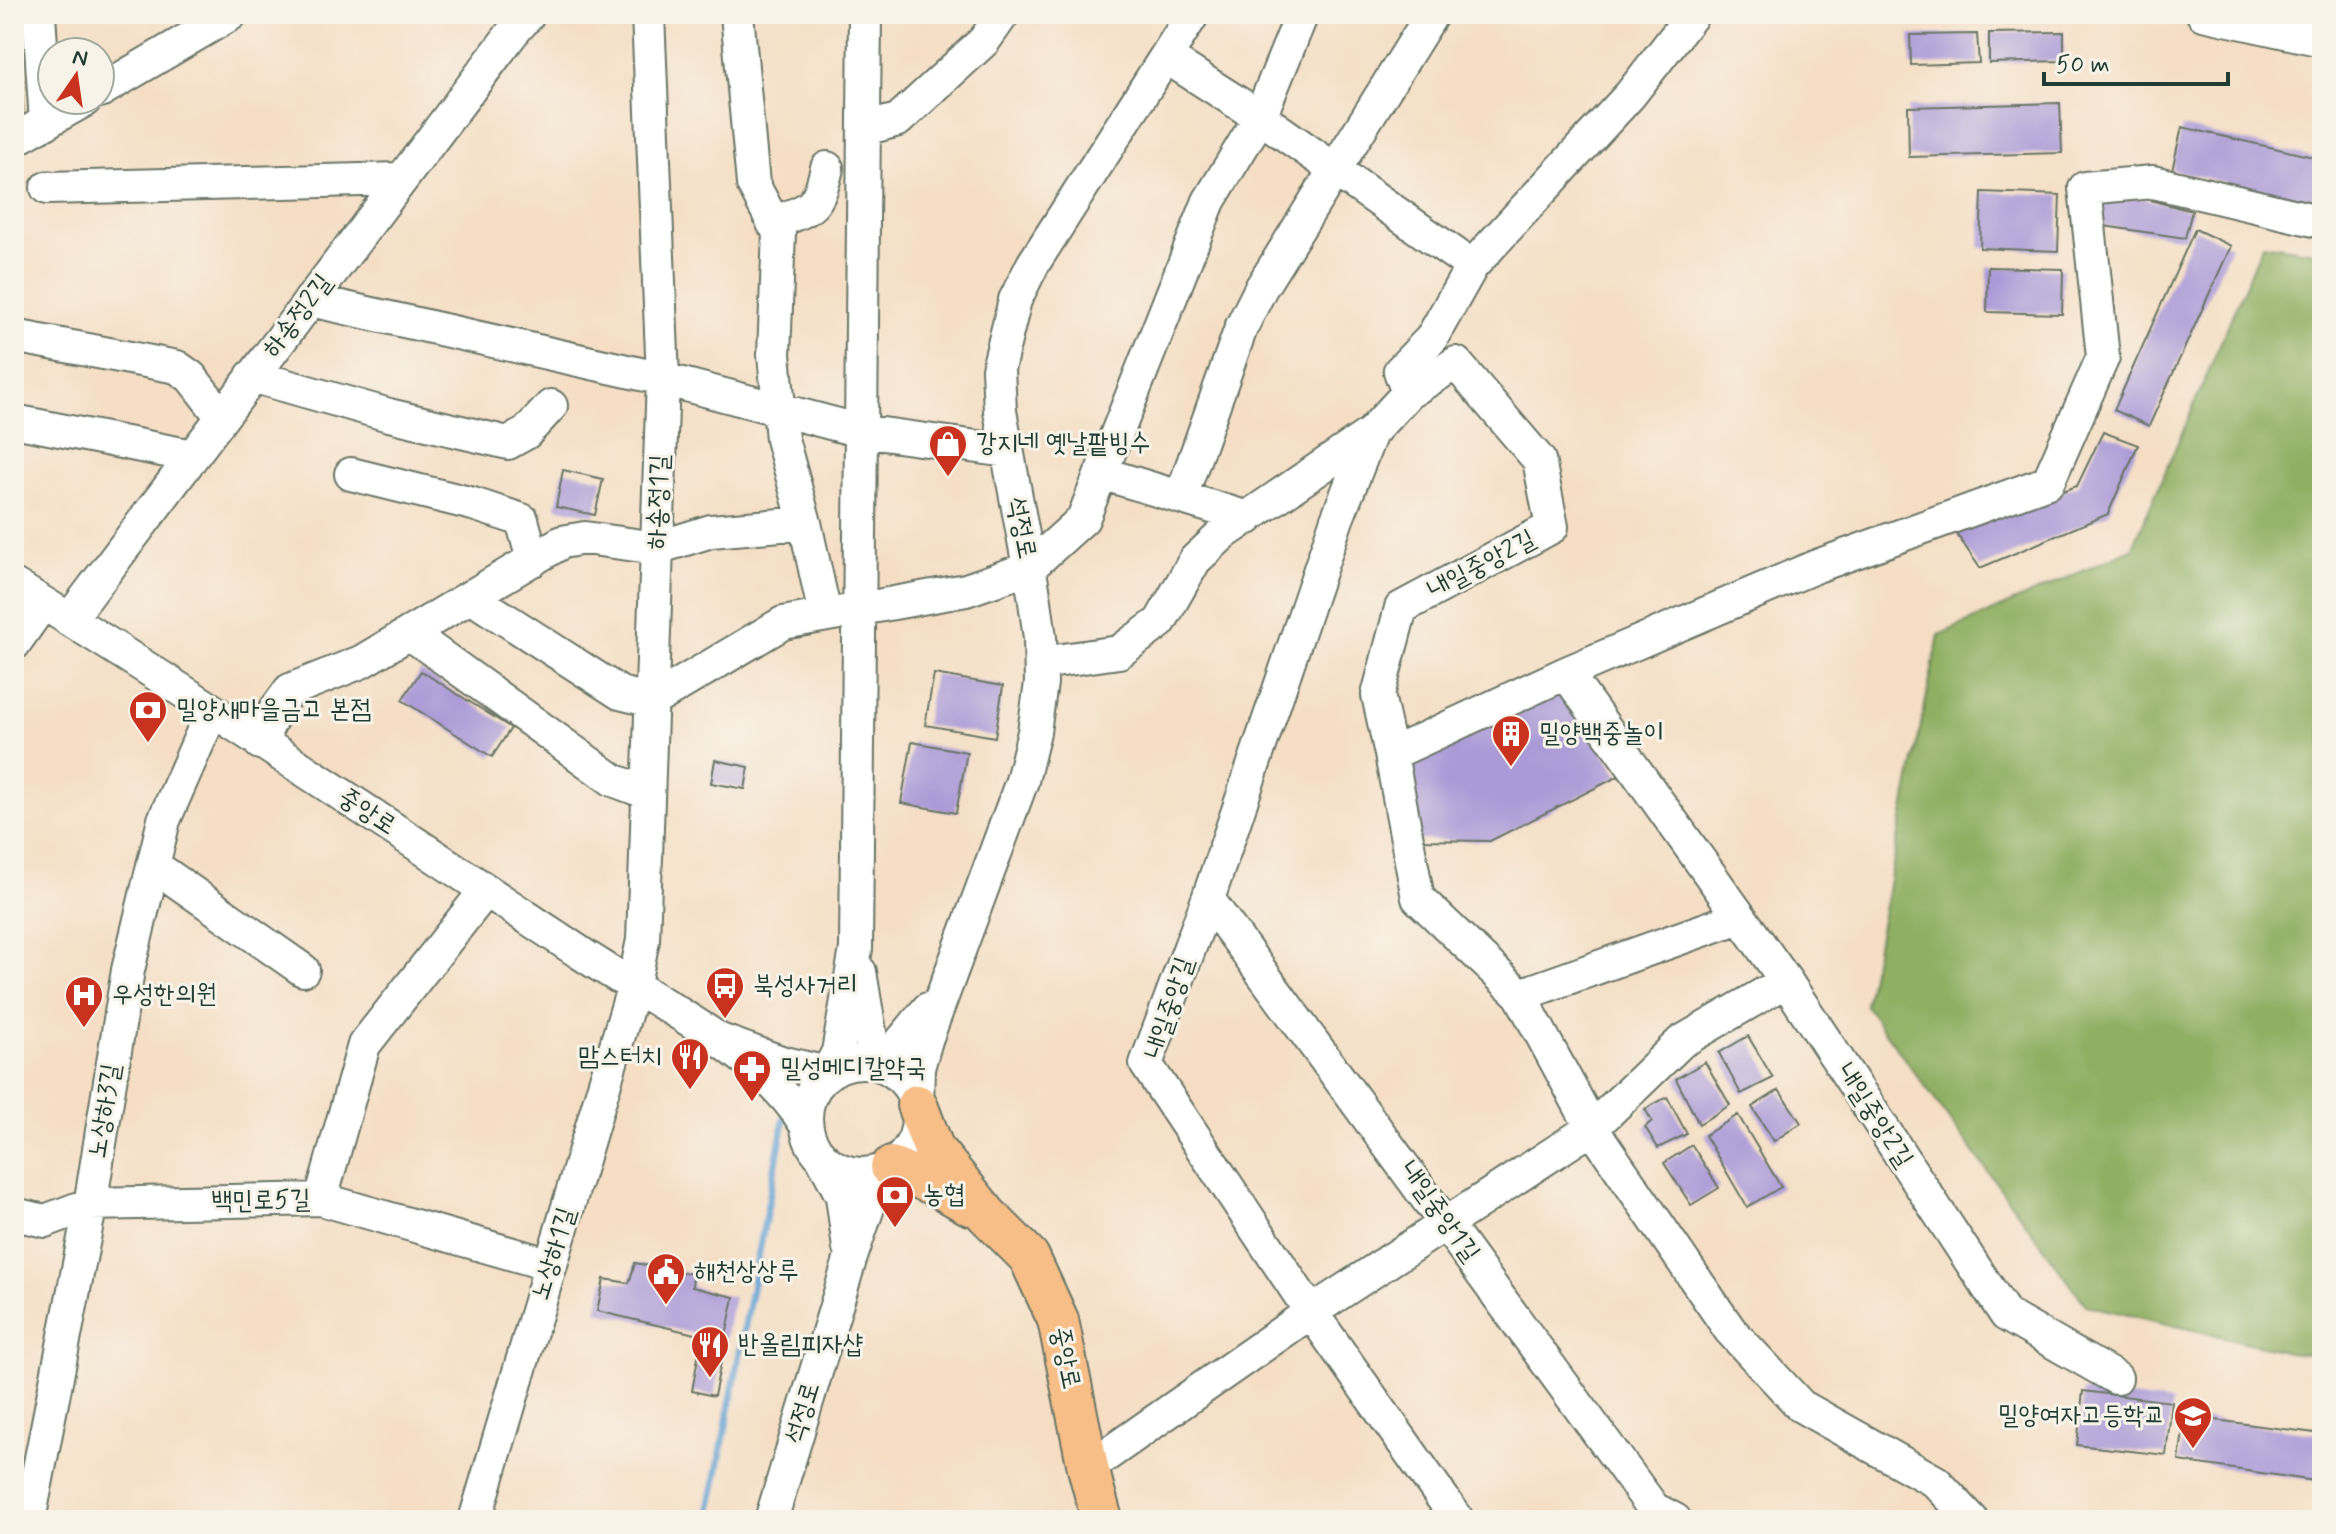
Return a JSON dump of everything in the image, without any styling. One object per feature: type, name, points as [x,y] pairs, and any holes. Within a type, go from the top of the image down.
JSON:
[{"type":"main road","points":[[917,1105],[934,1150],[987,1215]]},
{"type":"main road","points":[[891,1167],[937,1186],[987,1215]]},
{"type":"main road","name":"중앙로","points":[[987,1215],[1029,1257],[1058,1320],[1088,1468],[1102,1520]]},
{"type":"street","points":[[39,14],[46,123]]},
{"type":"street","points":[[116,82],[231,14]]},
{"type":"street","name":"하송정2길","points":[[14,644],[56,611],[192,456],[529,14]]},
{"type":"street","name":"하송정1길","points":[[633,988],[643,940],[663,379],[648,14]]},
{"type":"street","points":[[737,14],[753,184],[779,233],[774,354],[782,439],[805,523],[825,615]]},
{"type":"street","points":[[806,1125],[807,1105],[814,1087],[827,1073],[838,1052],[856,949],[865,14]]},
{"type":"street","points":[[864,129],[898,120],[984,41],[1003,14]]},
{"type":"street","name":"석정로","points":[[917,1105],[918,1068],[1022,781],[1034,732],[1041,683],[1038,623],[1000,411],[998,369],[1004,336],[1015,300],[1033,264],[1193,14]]},
{"type":"street","points":[[471,597],[620,693],[652,701],[783,623],[966,590],[1029,568],[1083,519],[1209,201],[1260,117],[1302,14]]},
{"type":"street","points":[[1181,497],[1241,328],[1261,288],[1432,14]]},
{"type":"street","points":[[1408,393],[1400,371],[1431,339],[1472,266],[1630,95],[1693,14]]},
{"type":"street","points":[[2203,14],[2322,40]]},
{"type":"street","points":[[1166,57],[1260,117],[1472,266]]},
{"type":"street","points":[[14,140],[58,116]]},
{"type":"street","points":[[773,223],[809,209],[820,197],[827,168]]},
{"type":"street","points":[[47,188],[401,179]]},
{"type":"street","points":[[1391,754],[1566,673],[1817,566],[2048,482],[2103,357],[2085,188],[2153,182],[2322,222]]},
{"type":"street","points":[[310,300],[663,379],[861,431],[1007,451]]},
{"type":"street","points":[[14,336],[177,367],[191,377],[222,417]]},
{"type":"street","name":"내일중앙2길","points":[[1371,433],[1408,393],[1456,363],[1539,460],[1552,527],[1401,608],[1378,695],[1418,898],[1520,995],[1592,1128]]},
{"type":"street","points":[[252,376],[389,415],[508,443],[526,433],[551,406]]},
{"type":"street","points":[[14,421],[192,456]]},
{"type":"street","points":[[1041,663],[1119,652],[1160,622],[1195,560],[1223,534],[1371,433]]},
{"type":"street","name":"내일중앙길","points":[[1371,433],[1337,519],[1208,899],[1146,1064],[1311,1312],[1458,1520]]},
{"type":"street","points":[[1101,473],[1248,518]]},
{"type":"street","points":[[351,474],[473,504],[522,520],[533,560]]},
{"type":"street","points":[[260,743],[276,709],[290,690],[361,662],[562,542],[585,538],[657,548],[711,531],[805,523]]},
{"type":"street","name":"중앙로","points":[[14,585],[212,711],[633,988],[720,1040]]},
{"type":"street","points":[[409,633],[613,780],[648,793]]},
{"type":"street","name":"내일중앙2길","points":[[1566,673],[1786,981],[2006,1315],[2116,1378]]},
{"type":"street","name":"노상하3길","points":[[29,1520],[90,1204],[128,970],[164,820],[212,711]]},
{"type":"street","points":[[153,865],[303,970]]},
{"type":"street","points":[[321,1199],[364,1045],[486,890]]},
{"type":"street","name":"내일중앙1길","points":[[1208,899],[1658,1516]]},
{"type":"street","points":[[1520,995],[1740,917]]},
{"type":"street","points":[[856,949],[872,1044],[882,1065]]},
{"type":"street","points":[[1088,1468],[1311,1312],[1592,1128],[1681,1042],[1786,981]]},
{"type":"street","points":[[882,1065],[947,984]]},
{"type":"street","name":"노상하1길","points":[[475,1520],[633,988]]},
{"type":"street","points":[[720,1040],[781,1062],[827,1073],[844,1064],[863,1061],[882,1065],[899,1075],[911,1089],[919,1123],[905,1156],[891,1167],[874,1173],[856,1174],[839,1170],[823,1159]]},
{"type":"street","points":[[720,1040],[792,1102],[806,1125],[811,1143],[842,1196],[850,1260]]},
{"type":"street","points":[[1592,1128],[1730,1330],[1801,1406],[1936,1482],[1972,1520]]},
{"type":"street","name":"석정로","points":[[771,1520],[850,1260],[875,1187],[891,1167]]},
{"type":"street","name":"백민로5길","points":[[14,1214],[45,1221],[90,1204],[321,1199],[551,1265]]},
{"type":"green space","points":[[14,14],[26,14],[24,119],[14,125]]},
{"type":"green space","points":[[2263,244],[2322,253],[2322,1356],[2288,1352],[2086,1305],[1865,1005],[1939,635],[2132,549]]},
{"type":"building","points":[[2064,32],[2064,61],[1989,63],[1989,33]]},
{"type":"building","points":[[1977,34],[1979,63],[1911,65],[1910,35]]},
{"type":"building","points":[[2060,103],[2062,153],[1909,157],[1908,107]]},
{"type":"building","points":[[2182,127],[2322,159],[2322,205],[2172,170]]},
{"type":"building","points":[[2115,191],[2192,211],[2185,238],[2104,226],[2094,201]]},
{"type":"building","points":[[1982,192],[2060,195],[2058,251],[1980,248]]},
{"type":"building","points":[[2195,229],[2231,246],[2149,426],[2114,410]]},
{"type":"building","points":[[1988,267],[2063,269],[2062,314],[1987,312]]},
{"type":"building","points":[[2103,432],[2138,445],[2108,514],[1980,568],[1954,530],[2077,486]]},
{"type":"building","points":[[563,470],[603,479],[595,515],[556,507]]},
{"type":"building","points":[[421,671],[511,728],[492,757],[402,700]]},
{"type":"building","points":[[934,674],[1003,686],[995,737],[925,725]]},
{"type":"building","name":"밀양백중놀이","points":[[1562,688],[1619,776],[1490,841],[1416,840],[1408,760]]},
{"type":"building","points":[[912,742],[967,752],[956,813],[901,803]]},
{"type":"building","points":[[715,760],[749,767],[745,789],[711,783]]},
{"type":"building","points":[[1748,1036],[1773,1078],[1741,1094],[1719,1053]]},
{"type":"building","points":[[1705,1062],[1730,1105],[1699,1124],[1676,1079]]},
{"type":"building","points":[[1779,1090],[1801,1123],[1774,1141],[1752,1107]]},
{"type":"building","points":[[1667,1097],[1687,1134],[1658,1148],[1645,1127],[1652,1121],[1645,1109]]},
{"type":"building","points":[[1738,1115],[1781,1187],[1747,1207],[1705,1135]]},
{"type":"building","points":[[1692,1145],[1719,1188],[1691,1205],[1664,1163]]},
{"type":"building","points":[[635,1263],[693,1274],[692,1287],[734,1297],[725,1341],[597,1311],[604,1279],[629,1283]]},
{"type":"building","points":[[699,1352],[722,1357],[714,1396],[692,1391]]},
{"type":"building","points":[[2083,1391],[2172,1402],[2166,1455],[2077,1445]]},
{"type":"building","points":[[2185,1416],[2322,1434],[2322,1482],[2179,1461]]},
{"type":"waterway","points":[[708,1520],[785,1115]]},
{"type":"place","name":"강지네 옛날팥빙수","points":[[948,478]]},
{"type":"place","name":"밀양새마을금고 본점","points":[[148,744]]},
{"type":"place","name":"밀양백중놀이","points":[[1511,768]]},
{"type":"place","name":"북성사거리","points":[[725,1020]]},
{"type":"place","name":"우성한의원","points":[[84,1029]]},
{"type":"place","name":"맘스터치","points":[[690,1091]]},
{"type":"place","name":"밀성메디칼약국","points":[[752,1103]]},
{"type":"place","name":"농협","points":[[895,1229]]},
{"type":"place","name":"해천상상루","points":[[666,1306]]},
{"type":"place","name":"반올림피자샵","points":[[710,1379]]},
{"type":"place","name":"밀양여자고등학교","points":[[2193,1450]]}]
